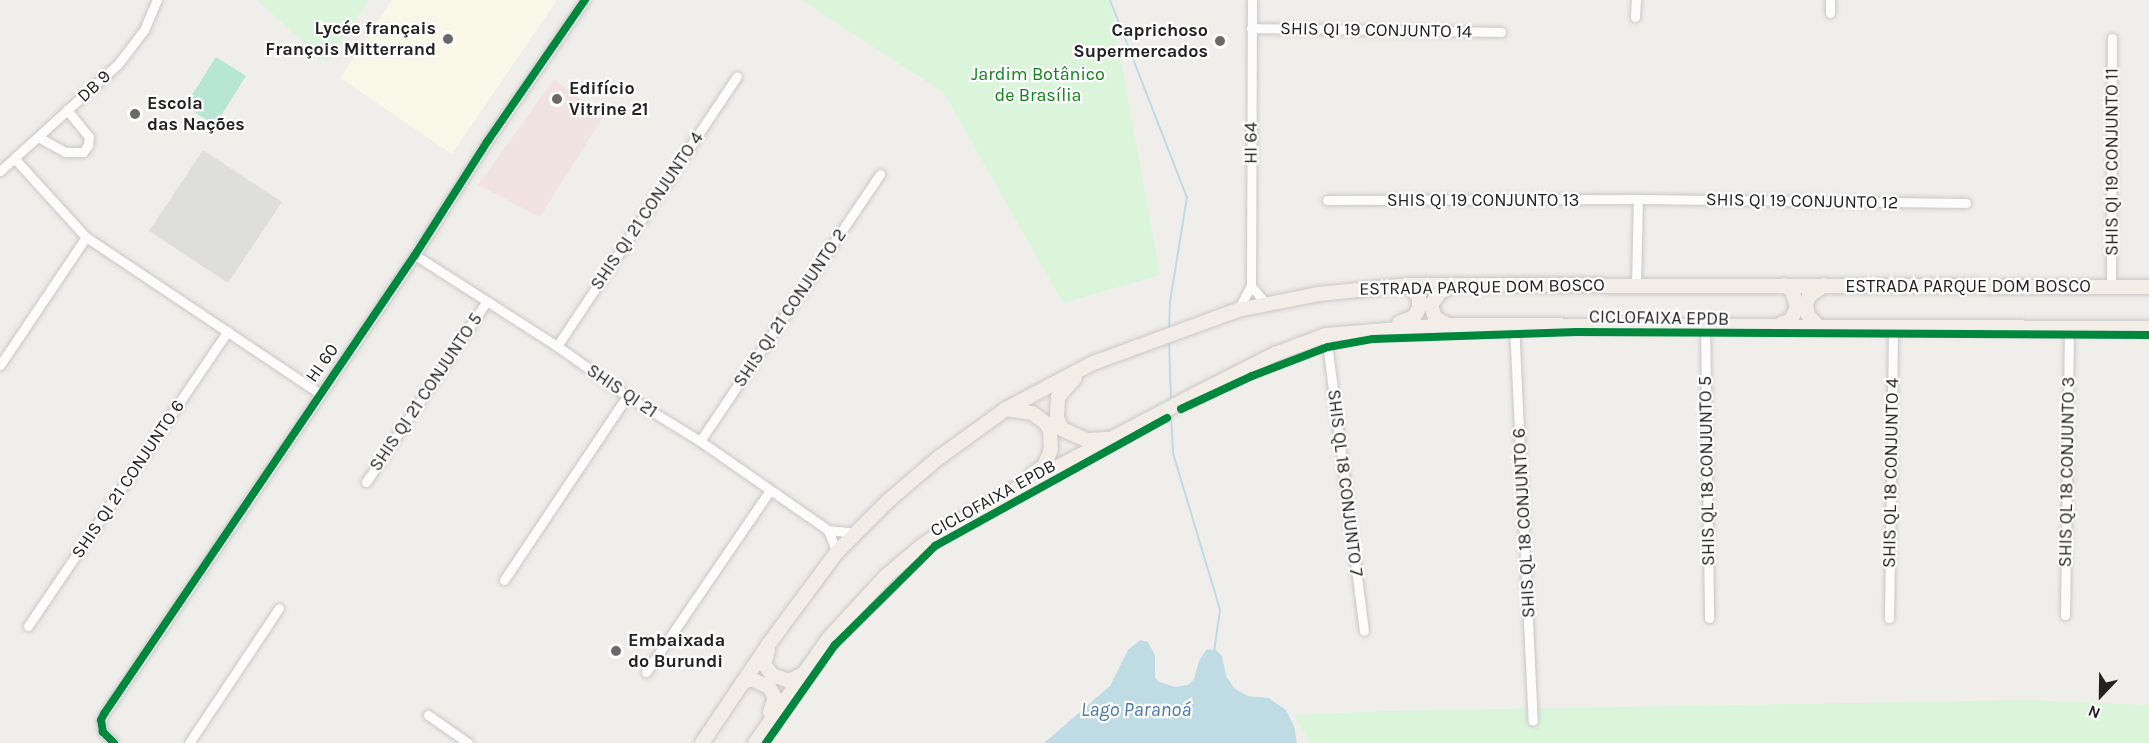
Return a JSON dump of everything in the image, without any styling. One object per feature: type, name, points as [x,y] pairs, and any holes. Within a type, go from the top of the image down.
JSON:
[{"type":"main road","name":"ESTRADA PARQUE DOM BOSCO","points":[[702,743],[768,645],[837,552],[937,459],[1006,409],[1093,363],[1194,324],[1238,310],[1266,303],[1355,289],[1407,285],[2149,287]]},
{"type":"main road","points":[[1377,329],[1405,322],[1417,314],[1419,297],[1407,285]]},
{"type":"main road","points":[[1448,325],[1436,318],[1431,305],[1440,292],[1455,285]]},
{"type":"main road","points":[[1779,325],[1791,321],[1797,307],[1792,290],[1784,285]]},
{"type":"main road","points":[[1817,325],[1808,315],[1806,305],[1809,296],[1825,285]]},
{"type":"main road","name":"ESTRADA PARQUE DOM BOSCO","points":[[758,738],[830,638],[900,564],[955,524],[1196,394],[1275,354],[1326,335],[1377,329],[1514,324],[2149,328]]},
{"type":"main road","points":[[1093,363],[1065,386],[1058,397],[1057,418],[1062,429],[1072,436],[1087,440],[1116,437]]},
{"type":"main road","points":[[1006,409],[1032,413],[1046,423],[1052,438],[1051,449],[1044,466],[1022,481],[1018,488]]},
{"type":"main road","points":[[768,645],[764,664],[772,675],[789,681],[804,673]]},
{"type":"main road","points":[[742,683],[747,679],[756,680],[774,692],[775,702],[758,738]]},
{"type":"street","name":"DB 9","points":[[15,159],[134,46],[152,16],[157,0]]},
{"type":"street","name":"HI 60","points":[[114,743],[103,732],[101,720],[104,714],[319,393],[415,255],[487,142],[585,0]]},
{"type":"street","name":"HI 64","points":[[1238,310],[1251,286],[1252,0]]},
{"type":"street","points":[[1635,16],[1636,0]]},
{"type":"street","points":[[1830,0],[1830,13]]},
{"type":"street","name":"SHIS QI 19 CONJUNTO 14","points":[[1251,28],[1501,32]]},
{"type":"street","name":"SHIS QI 19 CONJUNTO 11","points":[[2111,287],[2112,38]]},
{"type":"street","name":"SHIS QI 21 CONJUNTO 4","points":[[557,346],[737,76]]},
{"type":"street","points":[[38,137],[65,152],[83,152],[88,145],[89,137],[67,110]]},
{"type":"street","points":[[0,171],[15,159]]},
{"type":"street","name":"HI 60","points":[[15,159],[86,237],[319,393]]},
{"type":"street","name":"SHIS QI 21 CONJUNTO 2","points":[[700,441],[880,174]]},
{"type":"street","points":[[1636,285],[1638,199]]},
{"type":"street","name":"SHIS QI 19 CONJUNTO 13","points":[[1328,200],[1638,199]]},
{"type":"street","name":"SHIS QI 19 CONJUNTO 12","points":[[1638,199],[1966,203]]},
{"type":"street","points":[[0,366],[86,237]]},
{"type":"street","name":"SHIS QI 21","points":[[415,255],[557,346],[627,396],[700,441],[828,530],[856,533]]},
{"type":"street","points":[[1251,286],[1266,303]]},
{"type":"street","name":"SHIS QI 21 CONJUNTO 5","points":[[366,482],[486,302]]},
{"type":"street","name":"SHIS QL 18 CONJUNTO 6","points":[[1514,324],[1533,721]]},
{"type":"street","name":"SHIS QL 18 CONJUNTO 5","points":[[1705,325],[1709,618]]},
{"type":"street","name":"SHIS QL 18 CONJUNTO 4","points":[[1889,618],[1893,327]]},
{"type":"street","name":"SHIS QL 18 CONJUNTO 3","points":[[2065,615],[2069,328]]},
{"type":"street","name":"SHIS QI 21 CONJUNTO 6","points":[[28,626],[228,331]]},
{"type":"street","name":"SHIS QL 18 CONJUNTO 7","points":[[1326,335],[1364,631]]},
{"type":"street","points":[[504,580],[627,396]]},
{"type":"street","points":[[646,672],[770,490]]},
{"type":"street","points":[[828,530],[837,552]]},
{"type":"street","points":[[189,743],[279,608]]},
{"type":"street","points":[[428,715],[468,743]]},
{"type":"shaded area","name":"Lycée français François Mitterrand","points":[[392,0],[557,0],[452,154],[340,78]]},
{"type":"shaded area","points":[[554,79],[603,117],[540,217],[478,185]]},
{"type":"shaded area","points":[[203,150],[282,202],[228,283],[149,231]]},
{"type":"green space","points":[[257,0],[369,0],[326,62]]},
{"type":"green space","name":"Jardim Botânico de Brasília","points":[[802,0],[1110,0],[1160,275],[1063,303],[944,93]]},
{"type":"green space","points":[[216,57],[246,76],[215,125],[185,106]]},
{"type":"green space","points":[[2028,700],[2149,705],[2149,743],[1310,743],[1294,715],[1387,711]]},
{"type":"water","name":"Lago Paranoá","points":[[1140,640],[1148,642],[1155,655],[1155,677],[1159,682],[1175,687],[1188,685],[1194,679],[1199,661],[1206,650],[1215,649],[1222,656],[1226,676],[1235,689],[1248,696],[1269,698],[1286,710],[1294,726],[1297,743],[1044,743],[1110,686],[1128,650]]},
{"type":"waterway","points":[[1110,0],[1187,197],[1170,302],[1169,329]]},
{"type":"waterway","points":[[1169,341],[1171,401]]},
{"type":"waterway","points":[[1171,413],[1173,453],[1220,610],[1214,652]]},
{"type":"cycle path","points":[[114,743],[103,732],[101,720],[104,714],[415,255],[487,142],[585,0]]},
{"type":"cycle path","name":"CICLOFAIXA EPDB","points":[[1181,409],[1252,376],[1328,347],[1373,339],[1576,332],[2149,335]]},
{"type":"cycle path","name":"CICLOFAIXA EPDB","points":[[766,743],[835,645],[935,546],[1167,418]]},
{"type":"place","name":"Lycée français François Mitterrand","points":[[448,39]]},
{"type":"place","name":"Caprichoso Supermercados","points":[[1220,41]]},
{"type":"place","name":"Edifício Vitrine 21","points":[[557,99]]},
{"type":"place","name":"Escola das Nações","points":[[135,114]]},
{"type":"place","name":"Embaixada do Burundi","points":[[616,651]]}]
